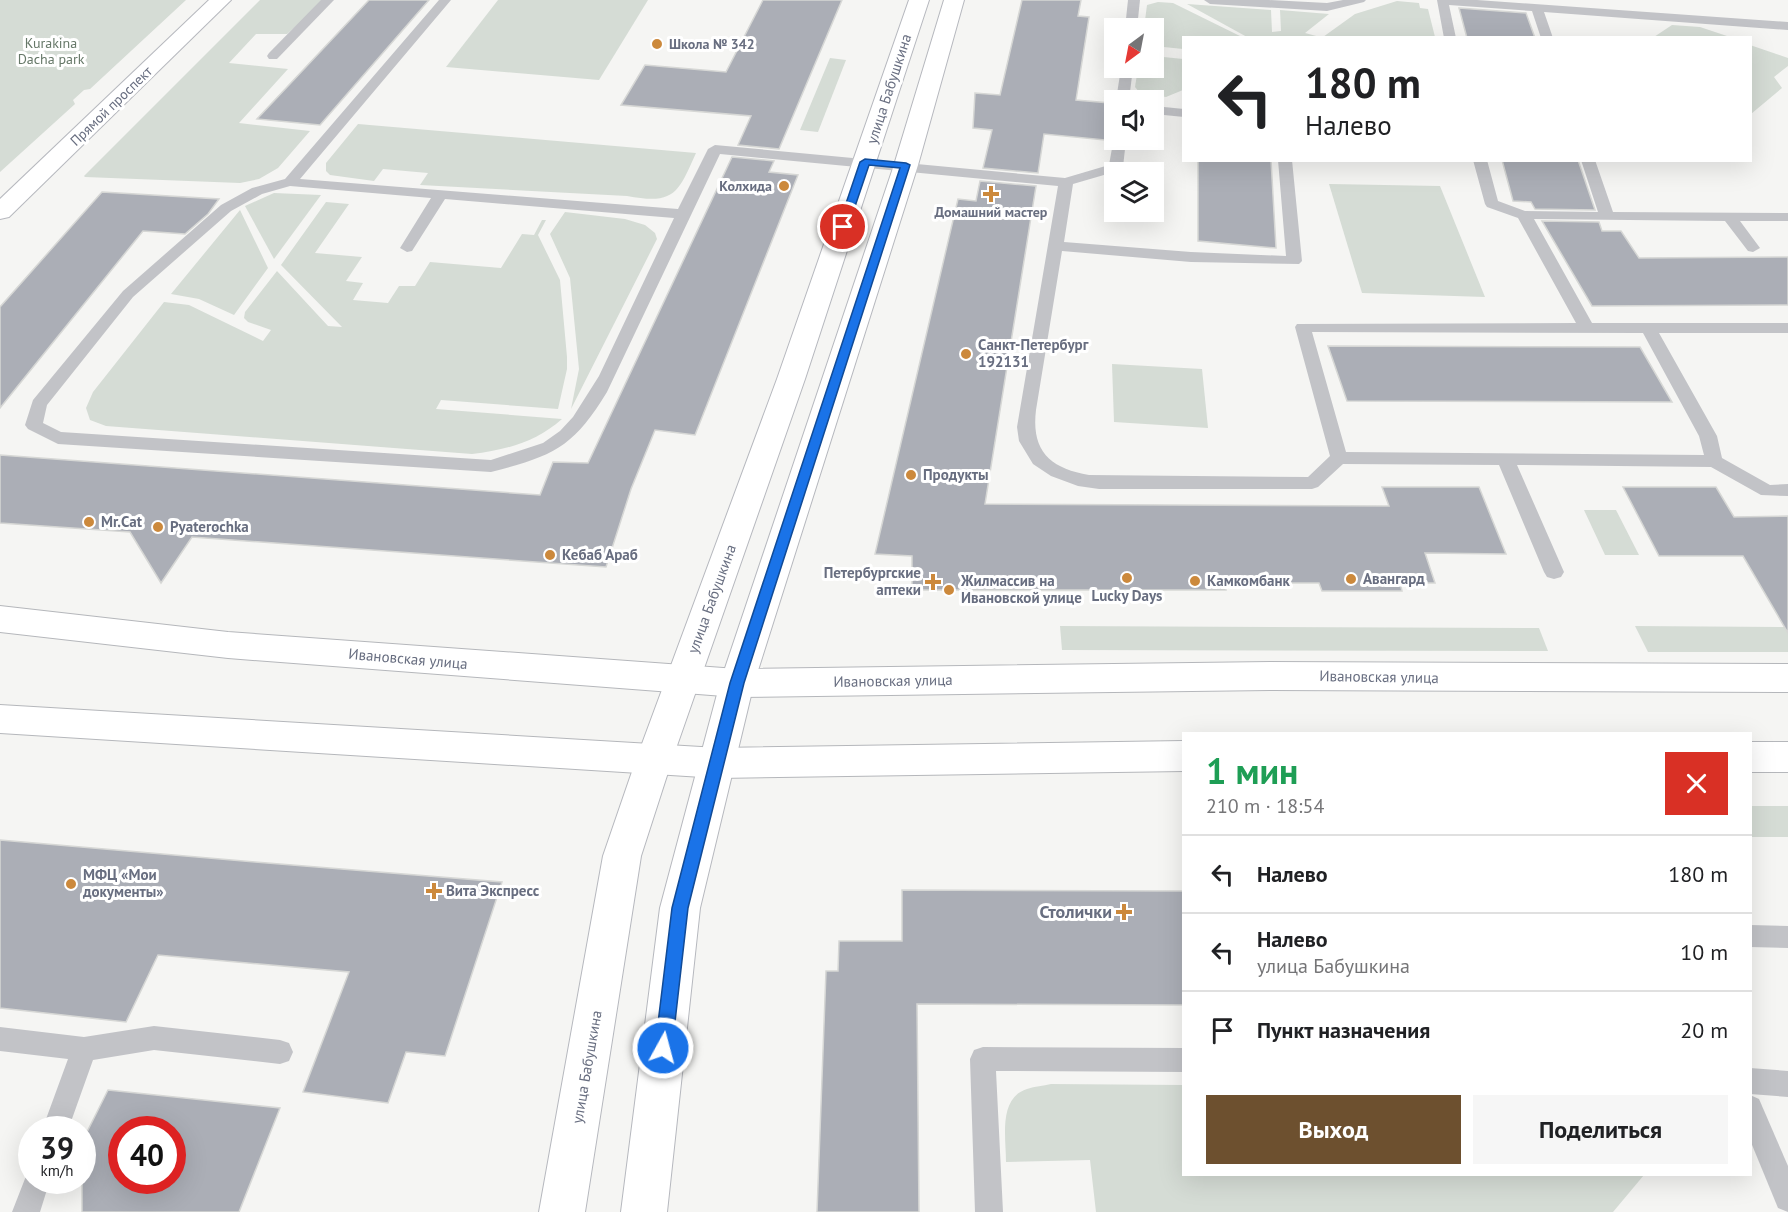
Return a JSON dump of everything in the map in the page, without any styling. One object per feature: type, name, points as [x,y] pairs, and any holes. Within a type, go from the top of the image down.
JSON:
[{"type":"main road","name":"Прямой проспект","points":[[0,212],[221,0]]},
{"type":"main road","name":"улица Бабушкина","points":[[562,1212],[622,856],[654,760],[791,379],[919,0]]},
{"type":"main road","points":[[644,1212],[680,908],[737,683],[906,165],[954,0]]},
{"type":"main road","name":"Ивановская улица","points":[[0,619],[228,645],[682,681],[737,683],[1270,676],[1788,678]]},
{"type":"main road","points":[[0,719],[718,763],[1182,756]]},
{"type":"main road","points":[[1752,757],[1788,757]]},
{"type":"lane","points":[[273,56],[328,0]]},
{"type":"lane","points":[[290,182],[445,0]]},
{"type":"lane","points":[[1132,18],[1134,0]]},
{"type":"lane","points":[[1210,0],[1274,2],[1327,7],[1360,0]]},
{"type":"lane","points":[[1426,0],[1788,26]]},
{"type":"lane","points":[[1663,0],[1671,18]]},
{"type":"lane","points":[[1442,1],[1450,36]]},
{"type":"lane","points":[[1537,9],[1545,36]]},
{"type":"lane","points":[[1164,111],[1182,113]]},
{"type":"lane","points":[[682,214],[290,182],[257,191],[226,208],[128,294],[39,404],[34,425],[58,438],[491,466],[531,455],[564,437],[594,403],[682,214],[715,149],[906,165],[1066,182],[1116,167],[1118,150]]},
{"type":"lane","points":[[1056,246],[1294,261],[1285,162]]},
{"type":"lane","points":[[1481,162],[1492,204],[1524,215],[1788,217]]},
{"type":"lane","points":[[1589,162],[1607,216]]},
{"type":"lane","points":[[1066,182],[1027,440],[1034,453],[1055,472],[1075,481],[1312,483],[1339,458],[1714,461],[1767,490],[1788,490]]},
{"type":"lane","points":[[407,248],[441,194]]},
{"type":"lane","points":[[1524,215],[1587,328]]},
{"type":"lane","points":[[1729,216],[1753,248]]},
{"type":"lane","points":[[1339,458],[1303,327],[1788,328]]},
{"type":"lane","points":[[1648,328],[1708,436],[1714,461]]},
{"type":"lane","points":[[1506,461],[1554,572]]},
{"type":"lane","points":[[1752,936],[1788,938]]},
{"type":"lane","points":[[0,1040],[84,1049],[154,1038],[280,1052]]},
{"type":"lane","points":[[60,1116],[84,1049]]},
{"type":"lane","points":[[989,1212],[983,1059],[1182,1060]]},
{"type":"lane","points":[[1752,1082],[1788,1083]]},
{"type":"lane","points":[[1752,1113],[1788,1198]]},
{"type":"lane","points":[[26,1212],[32,1194]]},
{"type":"green space","name":"Kurakina Dacha park","points":[[0,0],[186,0],[90,89],[84,90],[73,100],[75,104],[0,172]]},
{"type":"green space","points":[[260,0],[326,0],[287,34],[256,34],[229,63],[288,69],[239,123],[310,131],[278,168],[259,179],[240,183],[85,177],[84,176]]},
{"type":"green space","points":[[498,0],[648,0],[599,80],[446,67]]},
{"type":"green space","points":[[1397,1],[1419,3],[1420,8],[1428,9],[1435,36],[1324,36],[1355,14]]},
{"type":"green space","points":[[1158,2],[1173,3],[1240,36],[1182,36],[1182,49],[1164,47],[1164,18],[1145,18],[1147,5]]},
{"type":"green space","points":[[1187,4],[1271,10],[1272,32],[1281,31],[1280,10],[1329,14],[1305,33],[1316,36],[1245,36]]},
{"type":"green space","points":[[1672,25],[1700,27],[1727,36],[1656,36]]},
{"type":"green space","points":[[1752,46],[1788,58],[1788,66],[1774,77],[1782,88],[1752,113]]},
{"type":"green space","points":[[1164,57],[1182,59],[1182,90],[1166,97],[1164,97],[1164,90],[1138,90],[1135,87],[1136,78],[1164,78]]},
{"type":"green space","points":[[830,58],[846,60],[818,132],[800,130]]},
{"type":"green space","points":[[358,124],[696,153],[679,187],[673,193],[656,199],[420,185],[428,173],[383,169],[374,181],[330,175],[326,171],[326,163]]},
{"type":"green space","points":[[1329,184],[1440,186],[1485,297],[1362,293]]},
{"type":"green space","points":[[274,193],[321,195],[274,259],[245,206]]},
{"type":"green space","points":[[326,202],[349,204],[315,253],[362,257],[346,281],[363,283],[353,300],[388,303],[399,286],[415,286],[430,262],[501,268],[522,234],[534,235],[542,220],[546,220],[538,235],[560,280],[567,357],[567,369],[558,409],[441,400],[436,409],[562,419],[542,434],[520,444],[472,454],[106,426],[90,420],[86,408],[93,392],[164,302],[189,305],[263,341],[271,330],[248,322],[244,318],[245,312],[277,271],[328,326],[342,327],[281,265]]},
{"type":"green space","points":[[240,210],[268,268],[234,315],[199,299],[171,294]]},
{"type":"green space","points":[[565,212],[625,219],[645,225],[655,233],[657,239],[571,409],[579,369],[570,278],[550,234]]},
{"type":"green space","points":[[1112,364],[1202,369],[1208,428],[1114,422]]},
{"type":"green space","points":[[1584,510],[1616,510],[1639,555],[1605,555]]},
{"type":"green space","points":[[1060,626],[1539,628],[1548,651],[1062,650]]},
{"type":"green space","points":[[1635,626],[1788,627],[1788,652],[1648,652]]},
{"type":"green space","points":[[1752,806],[1788,806],[1788,837],[1752,837]]},
{"type":"green space","points":[[1051,1084],[1182,1085],[1182,1176],[1643,1176],[1613,1212],[1096,1212],[1090,1160],[1006,1162],[1005,1131],[1011,1101],[1018,1094],[1033,1087]]},
{"type":"building","points":[[369,0],[429,0],[320,125],[257,119]]},
{"type":"building","points":[[763,0],[842,0],[779,149],[738,145],[751,116],[621,105],[645,65],[726,72]]},
{"type":"building","points":[[1022,0],[1081,0],[1078,16],[1089,17],[1076,100],[1104,102],[1104,140],[1044,134],[1038,173],[983,168],[992,130],[973,128],[975,93],[1000,95]]},
{"type":"building","points":[[1459,8],[1526,13],[1534,36],[1466,36]]},
{"type":"building","points":[[732,157],[774,161],[769,172],[798,175],[695,435],[655,430],[631,489],[606,567],[192,537],[161,583],[130,532],[0,523],[0,455],[540,495],[553,462],[588,463]]},
{"type":"building","points":[[1198,162],[1271,162],[1276,248],[1198,241]]},
{"type":"building","points":[[1503,162],[1579,162],[1595,210],[1535,209],[1531,202],[1513,201]]},
{"type":"building","points":[[980,181],[1036,186],[985,504],[1389,506],[1382,487],[1479,487],[1506,554],[1425,553],[1435,583],[1400,583],[1402,591],[1322,591],[1319,583],[1225,583],[1226,590],[912,590],[912,556],[875,554],[958,199],[976,201]]},
{"type":"building","points":[[102,192],[219,199],[208,214],[185,234],[143,231],[0,408],[0,307]]},
{"type":"building","points":[[1542,221],[1599,222],[1602,231],[1621,231],[1639,258],[1788,257],[1788,305],[1592,306]]},
{"type":"building","points":[[1328,346],[1640,347],[1672,402],[1347,401]]},
{"type":"building","points":[[1623,487],[1716,487],[1734,517],[1788,516],[1788,633],[1743,556],[1659,556]]},
{"type":"building","points":[[0,840],[502,882],[445,1056],[406,1052],[388,1103],[303,1092],[349,972],[158,955],[126,1022],[0,1008]]},
{"type":"building","points":[[902,890],[1182,891],[1182,1005],[917,1004],[919,1212],[817,1212],[826,971],[838,971],[839,941],[902,941]]},
{"type":"building","points":[[108,1090],[280,1108],[239,1212],[82,1212],[82,1194],[96,1194],[95,1116]]},
{"type":"place","name":"Школа № 342","points":[[657,44]]},
{"type":"place","name":"Колхида","points":[[784,186]]},
{"type":"place","name":"Домашний мастер","points":[[991,194]]},
{"type":"place","name":"Санкт-Петербург 192131","points":[[966,354]]},
{"type":"place","name":"Продукты","points":[[911,475]]},
{"type":"place","name":"Mr.Cat","points":[[89,522]]},
{"type":"place","name":"Pyaterochka","points":[[158,527]]},
{"type":"place","name":"Кебаб Араб","points":[[550,555]]},
{"type":"place","name":"Lucky Days","points":[[1127,578]]},
{"type":"place","name":"Авангард","points":[[1351,579]]},
{"type":"place","name":"Камкомбанк","points":[[1195,581]]},
{"type":"place","name":"Петербургские аптеки","points":[[933,582]]},
{"type":"place","name":"Жилмассив на Ивановской улице","points":[[949,590]]},
{"type":"place","name":"МФЦ «Мои документы»","points":[[71,884]]},
{"type":"place","name":"Вита Экспресс","points":[[434,891]]},
{"type":"place","name":"Столички","points":[[1124,912]]},
{"type":"route","points":[[663,1048],[680,908],[737,683],[906,165],[865,162],[843,227]]}]
